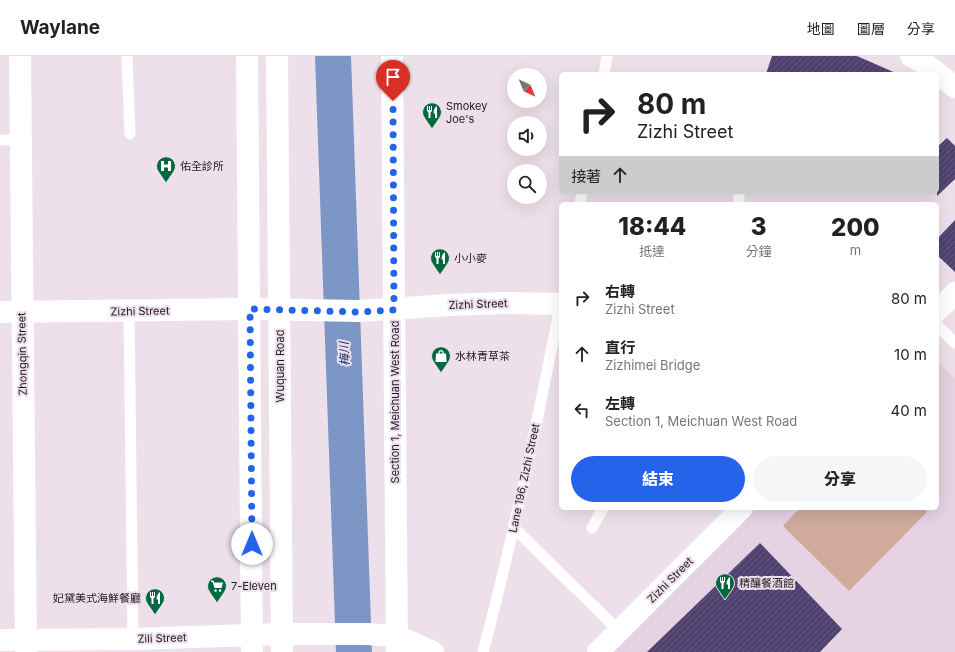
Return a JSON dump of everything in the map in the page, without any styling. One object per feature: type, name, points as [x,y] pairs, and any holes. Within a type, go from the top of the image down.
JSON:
[{"type":"street","name":"Zhongqin Street","points":[[20,56],[10,140],[22,312],[26,646]]},
{"type":"street","points":[[247,56],[252,643]]},
{"type":"street","name":"Wuquan Road","points":[[277,56],[282,643]]},
{"type":"street","name":"Section 1, Meichuan West Road","points":[[392,56],[397,644]]},
{"type":"street","points":[[911,56],[936,72]]},
{"type":"street","points":[[939,74],[955,86]]},
{"type":"street","points":[[939,309],[955,293]]},
{"type":"street","name":"Zizhi Street","points":[[0,312],[250,309],[358,312],[449,305],[559,302]]},
{"type":"street","name":"Zizhi Street","points":[[598,652],[740,510]]},
{"type":"street","name":"Zili Street","points":[[0,640],[26,646],[133,639],[282,643],[324,634],[367,634],[397,644]]},
{"type":"street","points":[[397,644],[433,652]]},
{"type":"lane","points":[[126,56],[130,134]]},
{"type":"lane","points":[[604,72],[607,56]]},
{"type":"lane","points":[[129,311],[133,639]]},
{"type":"lane","name":"Lane 196, Zizhi Street","points":[[483,652],[499,595],[514,528],[559,312]]},
{"type":"lane","points":[[939,327],[955,343]]},
{"type":"lane","points":[[592,528],[602,510]]},
{"type":"lane","points":[[514,528],[619,631]]},
{"type":"shaded area","points":[[939,362],[955,379],[955,652],[601,652],[748,510],[939,510]]},
{"type":"shaded area","points":[[798,510],[926,510],[927,512],[849,591],[783,526]]},
{"type":"building","points":[[772,56],[857,56],[893,72],[767,72]]},
{"type":"building","points":[[947,138],[955,146],[955,179],[937,196],[937,194],[939,194],[939,145]]},
{"type":"building","points":[[955,220],[955,272],[939,257],[939,237]]},
{"type":"building","points":[[760,543],[842,629],[820,652],[647,652]]},
{"type":"waterway","name":"梅川","points":[[333,56],[354,652]]},
{"type":"place","name":"Smokey Joe's","points":[[432,129]]},
{"type":"place","name":"佑全診所","points":[[166,183]]},
{"type":"place","name":"小小麥","points":[[440,275]]},
{"type":"place","name":"水林青草茶","points":[[441,373]]},
{"type":"place","name":"精釀餐酒館","points":[[725,600]]},
{"type":"place","name":"7-Eleven","points":[[217,603]]},
{"type":"place","name":"妃黛美式海鮮餐廳","points":[[155,615]]},
{"type":"route","points":[[252,544],[250,309],[358,312],[394,310],[393,101]]}]
